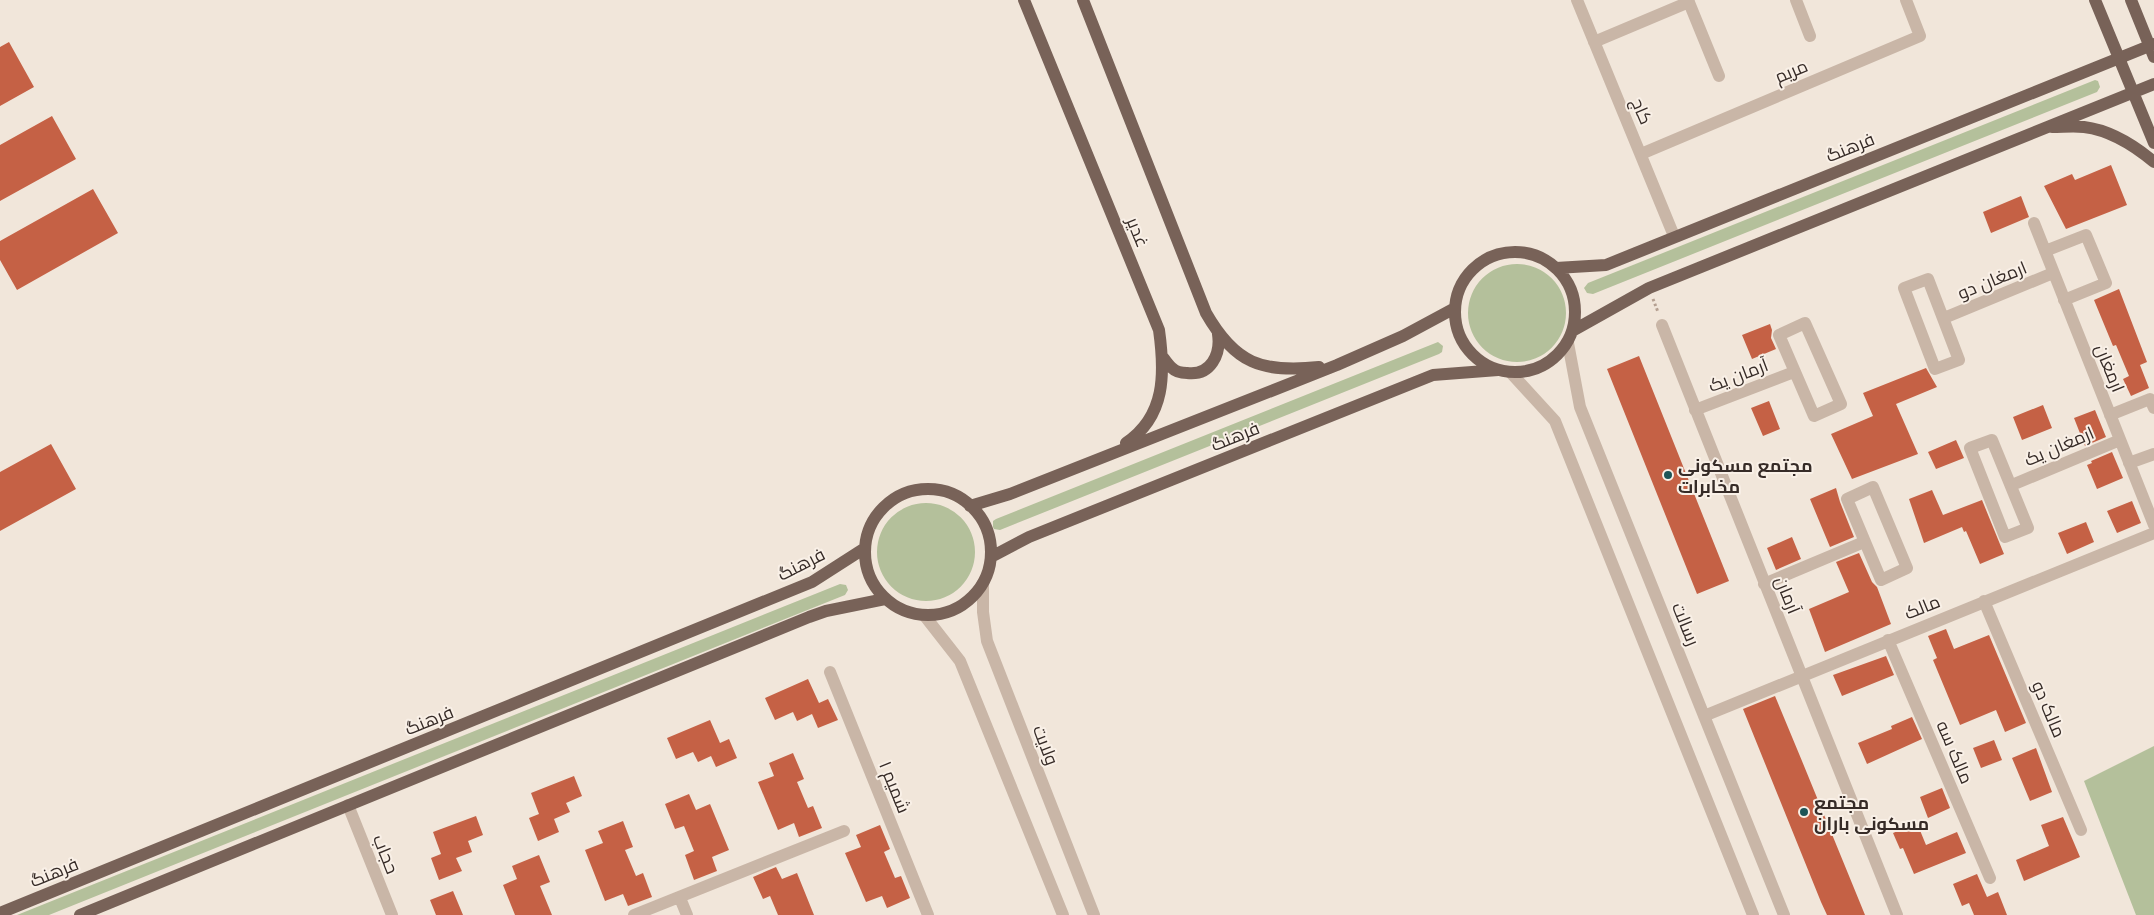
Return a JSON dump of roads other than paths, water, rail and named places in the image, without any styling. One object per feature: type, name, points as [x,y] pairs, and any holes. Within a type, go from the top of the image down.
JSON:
[{"type":"main road","name":"غدیر","points":[[1024,0],[1159,330],[1162,356],[1161,386],[1154,412],[1136,437],[1097,459]]},
{"type":"main road","name":"غدیر","points":[[1083,0],[1206,313],[1218,334],[1234,352],[1260,365],[1290,370],[1337,365]]},
{"type":"main road","points":[[2095,0],[2154,143]]},
{"type":"main road","points":[[2131,0],[2153,49]]},
{"type":"main road","name":"فرهنگ","points":[[1556,268],[1606,265],[2120,58],[2153,49]]},
{"type":"main road","points":[[1574,330],[1650,288],[2154,84]]},
{"type":"main road","points":[[2045,127],[2085,127],[2114,136],[2141,151],[2154,162]]},
{"type":"main road","points":[[1512,252],[1533,254],[1556,268],[1572,290],[1575,303],[1574,330],[1568,343],[1550,362],[1538,369],[1512,373],[1498,370],[1475,357],[1466,347],[1456,322],[1455,308],[1458,295],[1467,277],[1481,263],[1493,256],[1512,252]]},
{"type":"main road","name":"فرهنگ","points":[[970,506],[1010,494],[1337,365],[1403,336],[1455,308]]},
{"type":"main road","points":[[1162,356],[1173,369],[1179,372],[1194,374],[1203,371],[1216,358],[1219,350],[1218,334]]},
{"type":"main road","name":"فرهنگ","points":[[991,557],[1038,533],[1433,375],[1498,370]]},
{"type":"main road","points":[[925,489],[946,492],[970,506],[986,529],[991,557],[983,583],[975,595],[951,611],[924,616],[910,613],[885,599],[869,576],[865,562],[865,548],[867,534],[881,510],[892,500],[904,494],[925,489]]},
{"type":"main road","name":"فرهنگ","points":[[0,913],[812,582],[865,548]]},
{"type":"main road","points":[[80,915],[809,617],[826,611],[885,599]]},
{"type":"street","name":"کاج","points":[[1577,0],[1674,236]]},
{"type":"street","points":[[1796,0],[1810,36]]},
{"type":"street","name":"مریم","points":[[1641,154],[1920,36],[1906,0]]},
{"type":"street","points":[[1594,42],[1688,1],[1719,76]]},
{"type":"street","name":"ارمغان","points":[[2034,223],[2154,525]]},
{"type":"street","points":[[2044,251],[2086,235],[2106,283],[2064,300]]},
{"type":"street","name":"ارمغان دو","points":[[1944,318],[2054,273]]},
{"type":"street","points":[[1928,279],[1944,318],[1959,360],[1935,369],[1904,288],[1928,279]]},
{"type":"street","points":[[1805,323],[1841,404],[1814,416],[1794,372],[1779,334],[1805,323]]},
{"type":"street","name":"آرمان","points":[[1662,325],[1897,915]]},
{"type":"street","name":"رسالت","points":[[1568,343],[1580,407],[1784,915]]},
{"type":"street","name":"آرمان یک","points":[[1695,410],[1794,372]]},
{"type":"street","points":[[1512,373],[1555,421],[1753,915]]},
{"type":"street","points":[[2110,415],[2150,399],[2154,408]]},
{"type":"street","points":[[1992,440],[2012,485],[2028,528],[2005,538],[1970,448],[1992,440]]},
{"type":"street","name":"ارمغان یک","points":[[2012,485],[2120,440]]},
{"type":"street","points":[[2129,463],[2154,454]]},
{"type":"street","points":[[1872,487],[1908,568],[1881,580],[1864,542],[1847,499],[1872,487]]},
{"type":"street","name":"مالک","points":[[1704,716],[2154,533]]},
{"type":"street","points":[[1764,584],[1864,542]]},
{"type":"street","name":"ولایت","points":[[983,583],[983,612],[987,641],[1094,915]]},
{"type":"street","name":"مالک دو","points":[[1984,601],[2081,830]]},
{"type":"street","points":[[924,616],[960,661],[1063,915]]},
{"type":"street","name":"مالک سه","points":[[1888,640],[1990,878]]},
{"type":"street","name":"شمیم ۱","points":[[830,672],[928,915]]},
{"type":"street","name":"حجاب","points":[[348,805],[392,915]]},
{"type":"street","points":[[634,915],[844,831]]},
{"type":"street","points":[[680,898],[687,915]]},
{"type":"place","name":"مجتمع مسکونی مخابرات","points":[[1668,475]]},
{"type":"place","name":"مجتمع مسکونی باران","points":[[1804,812]]}]
